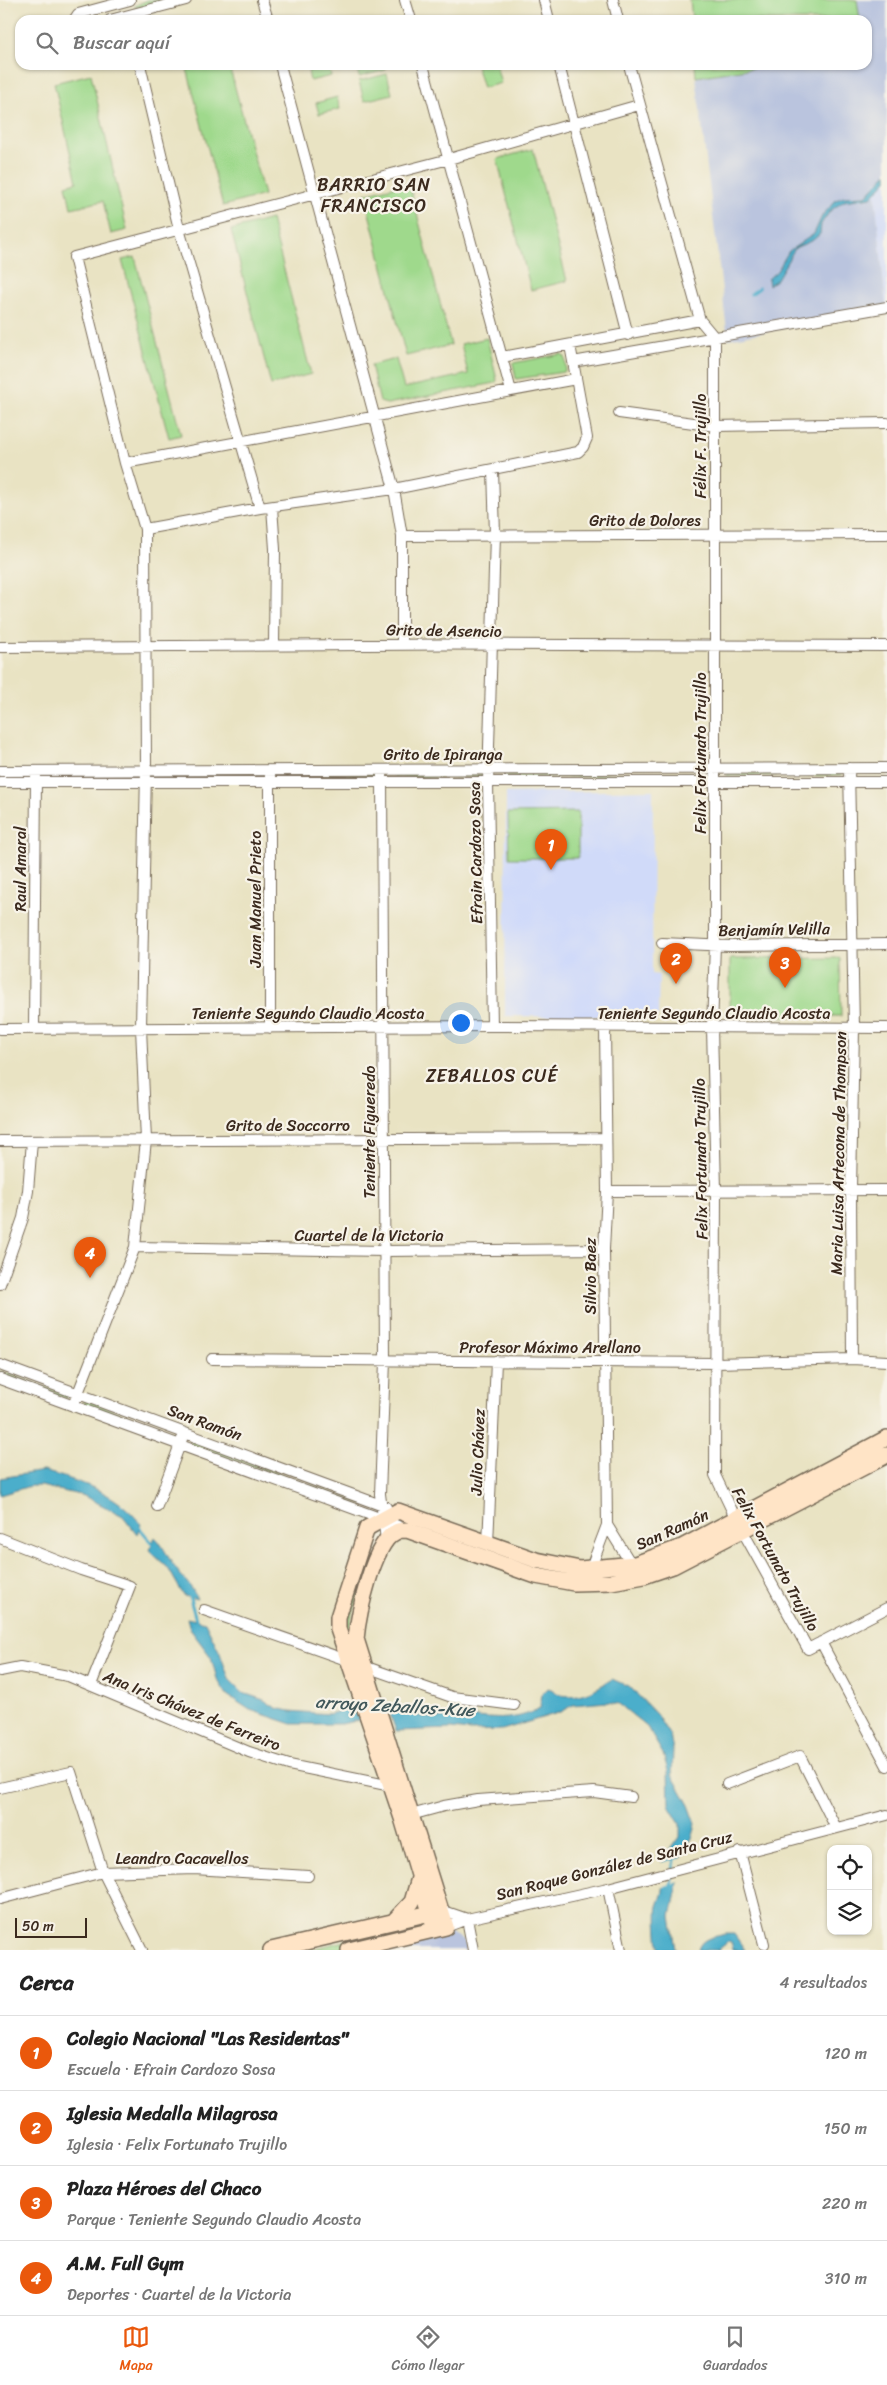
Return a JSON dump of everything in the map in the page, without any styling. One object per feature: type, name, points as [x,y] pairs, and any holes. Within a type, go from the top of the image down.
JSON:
[{"type":"street","points":[[138,15],[186,0]]},
{"type":"street","points":[[262,0],[266,15]]},
{"type":"street","points":[[406,0],[410,15]]},
{"type":"street","points":[[544,0],[547,15]]},
{"type":"street","points":[[613,0],[617,15]]},
{"type":"street","points":[[77,15],[127,1],[129,15]]},
{"type":"street","points":[[141,70],[179,229],[238,441],[260,508]]},
{"type":"street","points":[[281,70],[394,488],[402,536],[402,644]]},
{"type":"street","points":[[424,70],[511,391]]},
{"type":"street","points":[[560,70],[628,335]]},
{"type":"street","points":[[630,70],[700,320],[715,338]]},
{"type":"street","points":[[73,1406],[134,1247],[146,1140],[141,1028],[146,770],[145,529],[125,463],[74,257],[449,159],[639,105]]},
{"type":"street","points":[[573,362],[887,307]]},
{"type":"street","points":[[502,357],[628,335],[700,320]]},
{"type":"street","name":"Félix F. Trujillo","points":[[715,338],[716,645]]},
{"type":"street","points":[[145,529],[260,508],[394,488],[570,455],[583,447],[587,438],[570,345]]},
{"type":"street","points":[[125,463],[576,379]]},
{"type":"street","points":[[620,413],[716,426],[887,423]]},
{"type":"street","name":"Efrain Cardozo Sosa","points":[[492,1026],[488,769],[490,646],[495,534],[493,470]]},
{"type":"street","points":[[272,507],[275,550],[274,645]]},
{"type":"street","name":"Grito de Dolores","points":[[402,536],[495,534],[887,534]]},
{"type":"street","name":"Grito de Asencio","points":[[0,647],[402,644],[490,646],[887,646]]},
{"type":"street","name":"Felix Fortunato Trujillo","points":[[716,645],[714,782],[715,945],[712,1028],[716,1189],[715,1474],[808,1649],[821,1642]]},
{"type":"street","name":"Maria Luisa Artecona de Thompson","points":[[849,768],[854,1028],[851,1190],[852,1359]]},
{"type":"street","name":"Grito de Ipiranga","points":[[0,771],[887,768]]},
{"type":"street","name":"Teniente Figueredo","points":[[382,769],[385,1361],[376,1511],[386,1540]]},
{"type":"street","name":"Juan Manuel Prieto","points":[[270,770],[270,1028]]},
{"type":"street","name":"Raul Amaral","points":[[34,1028],[36,771]]},
{"type":"street","name":"Grito de Ipiranga","points":[[0,782],[887,782]]},
{"type":"street","name":"Benjamín Velilla","points":[[662,943],[715,945],[887,944]]},
{"type":"street","name":"Teniente Segundo Claudio Acosta","points":[[0,1029],[492,1026],[887,1028]]},
{"type":"street","name":"Silvio Baez","points":[[588,1569],[593,1562],[607,1525],[604,1249],[607,1192],[605,1027]]},
{"type":"street","name":"Grito de Soccorro","points":[[0,1141],[605,1138]]},
{"type":"street","points":[[0,1284],[23,1218],[28,1191],[32,1141]]},
{"type":"street","points":[[607,1192],[716,1189],[887,1190]]},
{"type":"street","name":"Cuartel de la Victoria","points":[[134,1247],[384,1251],[604,1249]]},
{"type":"street","name":"Profesor Máximo Arellano","points":[[212,1358],[716,1363],[852,1359],[887,1361]]},
{"type":"street","name":"Julio Chávez","points":[[488,1544],[496,1361]]},
{"type":"street","name":"San Ramón","points":[[0,1365],[184,1433],[376,1511],[408,1530],[526,1573],[574,1584],[611,1582],[644,1576],[673,1566],[740,1524],[887,1438]]},
{"type":"street","name":"San Ramón","points":[[0,1379],[180,1445],[376,1511],[398,1511],[536,1560],[580,1569],[635,1564],[682,1547],[740,1524],[887,1455]]},
{"type":"street","points":[[157,1506],[184,1433]]},
{"type":"street","points":[[376,1511],[338,1616],[338,1629],[356,1664],[367,1695],[435,1912]]},
{"type":"street","points":[[607,1525],[628,1559],[635,1564]]},
{"type":"street","points":[[356,1664],[358,1617],[377,1557],[386,1540],[395,1532],[408,1530]]},
{"type":"street","points":[[0,1538],[81,1570],[130,1586],[91,1685]]},
{"type":"street","points":[[887,1608],[821,1642],[887,1766]]},
{"type":"street","points":[[204,1610],[452,1697],[514,1705]]},
{"type":"street","name":"Ana Iris Chávez de Ferreiro","points":[[0,1671],[20,1668],[68,1676],[249,1752],[288,1765],[397,1786]]},
{"type":"street","points":[[727,1784],[800,1756],[836,1828]]},
{"type":"street","points":[[0,1788],[71,1772],[103,1872],[142,1950]]},
{"type":"street","points":[[406,1816],[444,1806],[478,1800],[594,1792],[630,1797]]},
{"type":"street","name":"San Roque González de Santa Cruz","points":[[350,1950],[441,1928],[466,1919],[608,1888],[887,1815]]},
{"type":"street","points":[[406,1816],[420,1878],[441,1928]]},
{"type":"street","points":[[740,1852],[764,1944]]},
{"type":"street","name":"Leandro Cacavellos","points":[[0,1899],[103,1872],[194,1870],[308,1876]]},
{"type":"street","points":[[393,1922],[412,1902],[420,1878]]},
{"type":"street","points":[[608,1888],[621,1950]]},
{"type":"street","points":[[271,1950],[435,1912],[466,1919],[473,1950]]},
{"type":"shaded area","points":[[857,0],[887,0],[887,176],[874,183],[886,309],[728,339],[696,77],[740,70],[872,70],[872,15],[859,15]]},
{"type":"shaded area","points":[[887,176],[887,308],[886,309],[874,183]]},
{"type":"shaded area","points":[[653,790],[652,974],[659,975],[658,1017],[505,1016],[506,793]]},
{"type":"shaded area","points":[[450,1933],[464,1940],[467,1950],[381,1950]]},
{"type":"green space","points":[[148,0],[168,0],[138,8],[134,6]]},
{"type":"green space","points":[[690,0],[857,0],[859,15],[692,15]]},
{"type":"green space","points":[[187,70],[230,70],[264,195],[223,206]]},
{"type":"green space","points":[[329,70],[331,76],[310,81],[308,71]]},
{"type":"green space","points":[[357,70],[386,70],[359,77]]},
{"type":"green space","points":[[478,70],[497,70],[501,83],[483,88]]},
{"type":"green space","points":[[695,70],[740,70],[696,77]]},
{"type":"green space","points":[[91,74],[127,230],[111,234],[103,201],[71,208],[66,185],[77,182],[54,83]]},
{"type":"green space","points":[[387,74],[392,94],[364,101],[359,81]]},
{"type":"green space","points":[[337,97],[340,109],[319,114],[316,103]]},
{"type":"green space","points":[[533,149],[567,281],[531,290],[497,159]]},
{"type":"green space","points":[[409,183],[451,345],[406,356],[364,194]]},
{"type":"green space","points":[[271,219],[311,374],[271,385],[231,230]]},
{"type":"green space","points":[[135,257],[181,435],[169,438],[122,260]]},
{"type":"green space","points":[[487,338],[497,380],[495,383],[387,404],[380,402],[371,365],[396,359],[404,388],[468,374],[461,344]]},
{"type":"green space","points":[[562,354],[565,357],[566,369],[564,372],[516,379],[513,363]]},
{"type":"green space","points":[[701,773],[701,776],[506,777],[504,775]]},
{"type":"green space","points":[[727,773],[841,773],[842,775],[727,776]]},
{"type":"green space","points":[[263,774],[262,777],[158,776],[160,775]]},
{"type":"green space","points":[[378,774],[378,777],[283,776],[283,775]]},
{"type":"green space","points":[[394,774],[484,774],[484,777],[394,777]]},
{"type":"green space","points":[[46,775],[136,775],[136,776],[47,778]]},
{"type":"green space","points":[[578,812],[578,858],[509,858],[508,813]]},
{"type":"green space","points":[[840,958],[841,1016],[730,1017],[730,959]]},
{"type":"green space","points":[[0,1371],[67,1395],[68,1397],[66,1398],[0,1374]]},
{"type":"green space","points":[[83,1399],[178,1435],[174,1438],[85,1405]]},
{"type":"green space","points":[[191,1441],[363,1504],[364,1506],[190,1444]]},
{"type":"green space","points":[[373,1531],[374,1542],[369,1568],[353,1612],[348,1639],[342,1619]]},
{"type":"green space","points":[[380,1933],[385,1934],[382,1939],[336,1950],[307,1950]]},
{"type":"water","points":[[887,173],[887,180],[871,197],[844,201],[830,211],[821,224],[820,234],[813,240],[795,248],[777,279],[769,285],[768,279],[777,271],[789,251],[814,234],[822,216],[836,200],[844,197],[866,196]]},
{"type":"water","points":[[43,1471],[84,1484],[120,1503],[141,1524],[137,1534],[123,1516],[84,1496],[41,1486],[30,1486],[0,1495],[0,1478]]},
{"type":"water","points":[[155,1537],[197,1599],[184,1596],[168,1568],[149,1550]]},
{"type":"water","points":[[187,1618],[205,1622],[220,1653],[229,1679],[243,1693],[264,1700],[276,1708],[290,1711],[329,1714],[354,1707],[361,1720],[341,1724],[292,1724],[250,1710],[227,1695],[217,1679],[211,1657],[190,1629]]},
{"type":"water","points":[[612,1679],[630,1687],[656,1714],[670,1736],[673,1749],[672,1775],[689,1805],[696,1824],[692,1838],[678,1862],[659,1866],[680,1837],[680,1824],[669,1806],[668,1771],[663,1754],[647,1727],[619,1704],[607,1702],[573,1705],[558,1713],[502,1730],[470,1731],[451,1729],[396,1731],[388,1708],[433,1718],[464,1716],[511,1718],[540,1708],[542,1694],[548,1688],[569,1696],[595,1689]]},
{"type":"water","points":[[679,1879],[671,1916],[676,1950],[660,1950],[657,1915],[663,1892],[663,1883]]},
{"type":"water","points":[[726,1934],[734,1934],[745,1950],[732,1950],[731,1943],[728,1942],[718,1950],[698,1950],[705,1940]]},
{"type":"pier","points":[[682,1858],[679,1864],[660,1869],[657,1867],[659,1863]]},
{"type":"pier","points":[[678,1876],[681,1878],[680,1882],[661,1887],[662,1881]]},
{"type":"waterway","points":[[751,294],[759,288]]},
{"type":"waterway","name":"arroyo Zeballos-Kue","points":[[137,1525],[154,1545]]},
{"type":"waterway","name":"arroyo Zeballos-Kue","points":[[189,1595],[197,1623]]},
{"type":"waterway","name":"arroyo Zeballos-Kue","points":[[671,1885],[675,1859]]},
{"type":"place","name":"Colegio Nacional \"Las Residentas\"","points":[[551,870]]},
{"type":"place","name":"Iglesia Medalla Milagrosa","points":[[676,984]]},
{"type":"place","name":"Plaza Héroes del Chaco","points":[[785,988]]},
{"type":"place","name":"A.M. Full Gym","points":[[90,1278]]},
{"type":"district","name":"BARRIO SAN FRANCISCO","points":[[374,195]]},
{"type":"district","name":"ZEBALLOS CUÉ","points":[[492,1076]]}]
